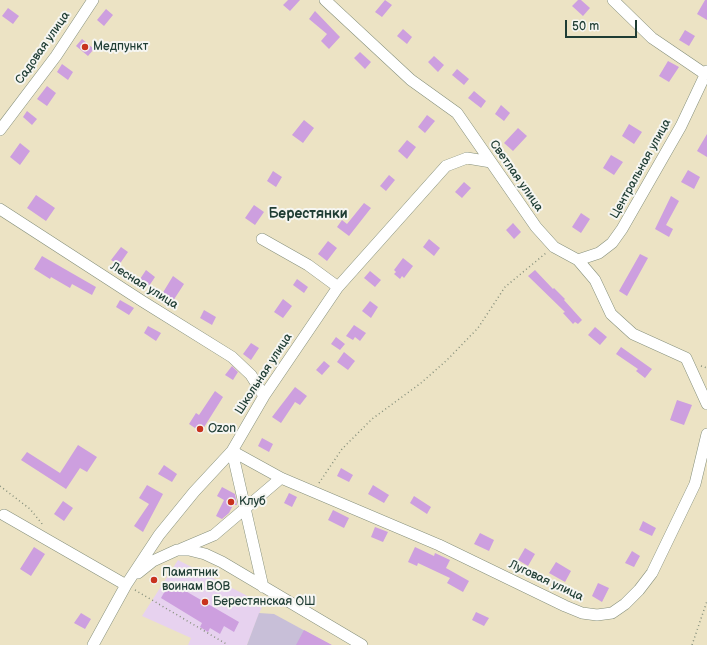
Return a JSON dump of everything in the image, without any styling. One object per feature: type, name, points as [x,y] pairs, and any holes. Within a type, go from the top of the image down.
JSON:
[{"type":"street","name":"Садовая улица","points":[[0,130],[56,56],[93,0]]},
{"type":"street","name":"Светлая улица","points":[[325,0],[411,80],[457,113],[536,227],[554,247],[578,260],[595,280],[611,314],[633,334],[686,358],[707,404]]},
{"type":"street","points":[[613,0],[652,38],[706,72]]},
{"type":"street","name":"Центральная улица","points":[[578,260],[600,253],[616,239],[681,126],[706,72]]},
{"type":"street","name":"Школьная улица","points":[[93,645],[126,585],[159,535],[194,492],[232,451],[264,396],[338,287],[446,166],[467,158],[491,162]]},
{"type":"street","name":"Лесная улица","points":[[0,209],[232,357],[251,375],[264,396]]},
{"type":"street","points":[[262,239],[308,265],[338,287]]},
{"type":"street","name":"Луговая улица","points":[[232,451],[281,478],[439,545],[565,606],[582,613],[597,615],[612,613],[625,604],[639,590],[652,573],[695,484],[707,434]]},
{"type":"street","points":[[232,451],[264,587]]},
{"type":"street","points":[[4,515],[126,585],[153,561],[214,535],[281,478]]},
{"type":"street","points":[[177,550],[189,550],[205,554],[222,562],[362,645]]},
{"type":"path","points":[[314,492],[342,449],[372,419],[421,384],[447,360],[478,328],[505,287],[554,247]]},
{"type":"path","points":[[0,486],[30,509],[44,526]]},
{"type":"path","points":[[126,585],[228,645]]},
{"type":"path","points":[[692,645],[707,601]]},
{"type":"shaded area","name":"Берестянская ОШ","points":[[178,560],[263,604],[247,645],[188,645],[191,638],[142,616]]},
{"type":"shaded area","points":[[259,613],[274,614],[331,645],[247,645]]},
{"type":"building","points":[[288,0],[300,0],[290,11],[283,5]]},
{"type":"building","points":[[385,0],[392,5],[382,17],[375,12]]},
{"type":"building","points":[[578,0],[581,0],[590,8],[583,16],[572,6]]},
{"type":"building","points":[[705,0],[707,0],[707,20],[697,14]]},
{"type":"building","points":[[8,8],[19,16],[13,24],[2,16]]},
{"type":"building","points":[[106,9],[113,15],[104,26],[97,20]]},
{"type":"building","points":[[315,11],[340,37],[329,49],[321,41],[327,34],[309,19]]},
{"type":"building","points":[[403,29],[412,37],[407,44],[397,36]]},
{"type":"building","points":[[685,30],[695,36],[689,46],[679,40]]},
{"type":"building","name":"Медпункт","points":[[82,39],[94,49],[88,56],[76,46]]},
{"type":"building","points":[[360,52],[371,62],[365,69],[354,58]]},
{"type":"building","points":[[434,56],[444,65],[438,72],[428,62]]},
{"type":"building","points":[[668,61],[679,67],[669,82],[659,76]]},
{"type":"building","points":[[62,64],[73,72],[68,80],[57,72]]},
{"type":"building","points":[[457,69],[469,79],[464,85],[452,75]]},
{"type":"building","points":[[47,86],[56,93],[47,106],[37,99]]},
{"type":"building","points":[[474,91],[486,101],[481,108],[468,98]]},
{"type":"building","points":[[501,105],[510,113],[504,121],[495,114]]},
{"type":"building","points":[[27,111],[37,119],[32,125],[23,117]]},
{"type":"building","points":[[427,115],[435,121],[425,133],[418,127]]},
{"type":"building","points":[[304,120],[314,128],[303,143],[292,135]]},
{"type":"building","points":[[629,124],[642,132],[634,144],[622,136]]},
{"type":"building","points":[[518,128],[527,136],[513,151],[504,143]]},
{"type":"building","points":[[707,134],[707,157],[697,151]]},
{"type":"building","points":[[407,140],[416,147],[407,159],[398,151]]},
{"type":"building","points":[[20,143],[30,151],[20,165],[10,157]]},
{"type":"building","points":[[611,155],[623,162],[614,175],[603,168]]},
{"type":"building","points":[[688,170],[700,177],[694,189],[681,182]]},
{"type":"building","points":[[273,171],[282,177],[276,187],[267,181]]},
{"type":"building","points":[[389,175],[395,180],[386,191],[380,186]]},
{"type":"building","points":[[464,182],[471,188],[462,198],[455,192]]},
{"type":"building","points":[[36,195],[55,208],[46,221],[27,208]]},
{"type":"building","points":[[671,196],[679,201],[666,225],[673,229],[669,237],[655,229]]},
{"type":"building","points":[[364,203],[371,208],[349,236],[337,227],[342,220],[347,224]]},
{"type":"building","points":[[254,205],[264,212],[255,225],[245,218]]},
{"type":"building","points":[[581,213],[590,219],[581,233],[572,227]]},
{"type":"building","points":[[513,223],[521,232],[514,239],[506,230]]},
{"type":"building","points":[[429,239],[440,248],[434,256],[423,247]]},
{"type":"building","points":[[328,241],[337,248],[327,261],[318,254]]},
{"type":"building","points":[[121,247],[128,252],[119,265],[111,260]]},
{"type":"building","points":[[640,254],[648,258],[627,296],[619,291]]},
{"type":"building","points":[[42,256],[96,287],[92,295],[72,284],[70,288],[51,277],[50,279],[34,269]]},
{"type":"building","points":[[403,258],[413,266],[404,278],[402,276],[400,279],[394,274],[396,272],[394,270]]},
{"type":"building","points":[[146,270],[155,277],[149,286],[140,279]]},
{"type":"building","points":[[535,270],[565,299],[564,300],[582,320],[578,324],[575,322],[573,324],[563,313],[565,312],[528,276]]},
{"type":"building","points":[[370,271],[381,280],[375,287],[364,278]]},
{"type":"building","points":[[173,276],[184,284],[173,301],[162,294]]},
{"type":"building","points":[[297,279],[308,287],[304,293],[293,285]]},
{"type":"building","points":[[283,299],[292,306],[283,318],[274,312]]},
{"type":"building","points":[[120,300],[134,308],[129,315],[116,307]]},
{"type":"building","points":[[370,301],[378,307],[371,318],[362,311]]},
{"type":"building","points":[[204,310],[216,317],[212,325],[200,318]]},
{"type":"building","points":[[354,325],[366,333],[360,341],[355,337],[353,340],[346,336]]},
{"type":"building","points":[[148,326],[161,333],[156,341],[144,333]]},
{"type":"building","points":[[595,327],[607,337],[600,345],[588,335]]},
{"type":"building","points":[[336,337],[345,344],[340,350],[331,344]]},
{"type":"building","points":[[251,343],[259,348],[251,360],[243,354]]},
{"type":"building","points":[[621,347],[652,369],[645,378],[636,371],[638,369],[616,354]]},
{"type":"building","points":[[344,352],[355,361],[348,370],[337,362]]},
{"type":"building","points":[[324,361],[330,366],[322,375],[316,370]]},
{"type":"building","points":[[232,366],[238,372],[233,380],[225,375]]},
{"type":"building","points":[[295,387],[307,396],[300,405],[295,402],[281,423],[272,417]]},
{"type":"building","points":[[215,391],[223,397],[201,432],[189,424],[196,413],[199,415]]},
{"type":"building","points":[[677,400],[692,405],[684,425],[670,420]]},
{"type":"building","points":[[262,438],[273,444],[269,452],[258,446]]},
{"type":"building","points":[[78,445],[97,457],[87,472],[80,468],[66,489],[21,460],[27,452],[60,473]]},
{"type":"building","points":[[164,465],[177,474],[172,482],[158,474]]},
{"type":"building","points":[[341,468],[353,475],[349,482],[337,476]]},
{"type":"building","points":[[147,485],[163,494],[143,532],[134,526],[149,504],[139,498]]},
{"type":"building","points":[[373,485],[389,495],[384,503],[368,494]]},
{"type":"building","name":"Клуб","points":[[222,487],[235,494],[237,505],[233,505],[229,513],[222,519],[216,516],[224,500],[217,496]]},
{"type":"building","points":[[289,493],[297,497],[292,507],[284,503]]},
{"type":"building","points":[[414,496],[431,507],[427,514],[410,503]]},
{"type":"building","points":[[63,501],[73,508],[64,521],[54,514]]},
{"type":"building","points":[[333,510],[349,518],[344,528],[328,520]]},
{"type":"building","points":[[643,521],[656,528],[652,536],[639,530]]},
{"type":"building","points":[[375,527],[388,532],[383,542],[371,537]]},
{"type":"building","points":[[480,533],[494,540],[489,551],[474,544]]},
{"type":"building","points":[[34,547],[45,554],[31,576],[20,569]]},
{"type":"building","points":[[415,547],[434,556],[435,553],[450,560],[446,568],[469,581],[463,592],[447,583],[450,578],[418,563],[417,566],[408,562]]},
{"type":"building","points":[[525,548],[535,554],[528,566],[518,560]]},
{"type":"building","points":[[632,551],[640,556],[634,567],[625,563]]},
{"type":"building","points":[[556,562],[571,571],[565,582],[549,573]]},
{"type":"building","points":[[170,582],[239,622],[234,632],[224,626],[220,634],[210,628],[208,632],[200,627],[202,623],[161,598]]},
{"type":"building","points":[[598,583],[609,588],[602,602],[592,596]]},
{"type":"building","points":[[476,612],[489,618],[484,626],[472,620]]},
{"type":"building","points":[[81,613],[91,619],[85,629],[74,623]]},
{"type":"building","points":[[304,630],[332,645],[296,645]]},
{"type":"place","name":"Медпункт","points":[[85,47]]},
{"type":"place","name":"Ozon","points":[[200,429]]},
{"type":"place","name":"Клуб","points":[[231,502]]},
{"type":"place","name":"Памятник воинам ВОВ","points":[[154,580]]},
{"type":"place","name":"Берестянская ОШ","points":[[205,602]]},
{"type":"district","name":"Берестянки","points":[[308,214]]}]
